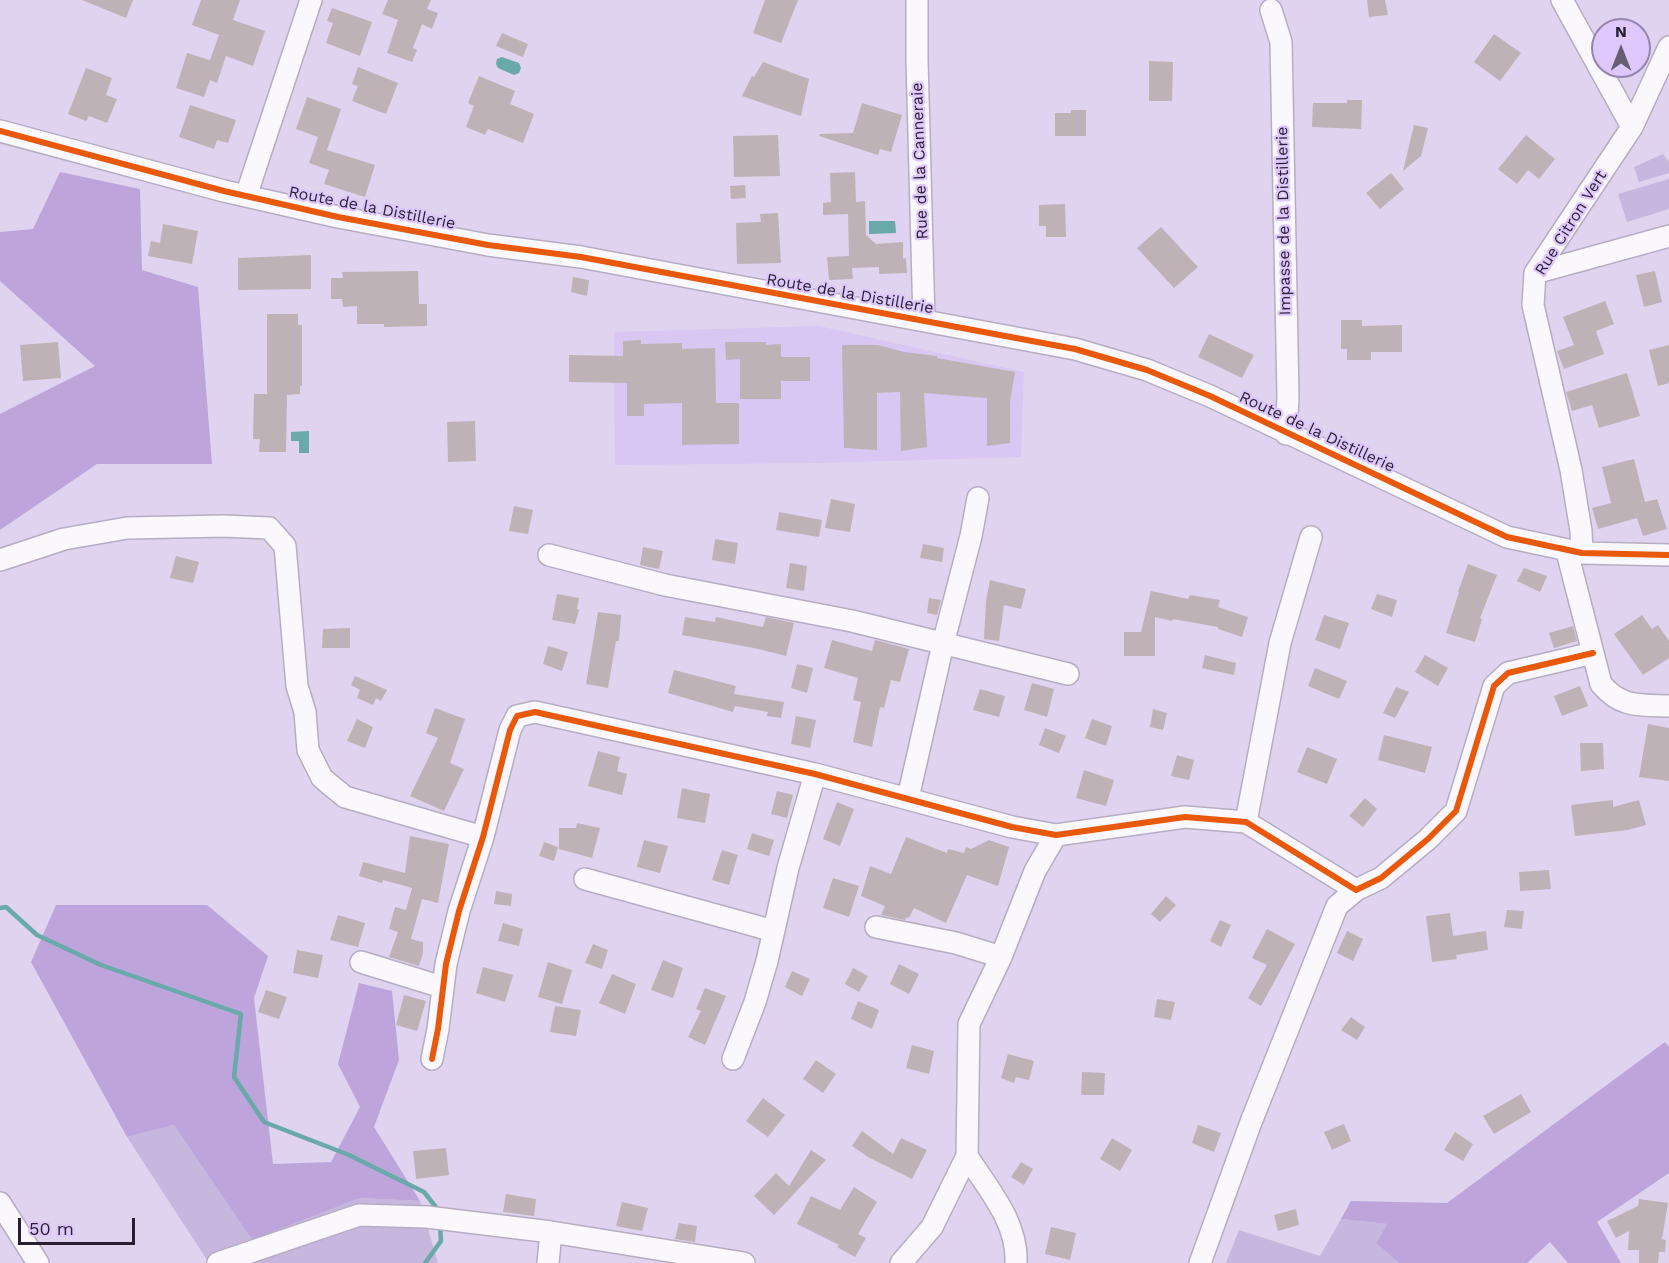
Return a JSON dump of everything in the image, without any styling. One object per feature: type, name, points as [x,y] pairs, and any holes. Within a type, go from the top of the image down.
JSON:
[{"type":"street","points":[[246,196],[311,0]]},
{"type":"street","name":"Rue de la Canneraie","points":[[917,0],[924,321]]},
{"type":"street","points":[[1562,0],[1632,127]]},
{"type":"street","name":"Impasse de la Distillerie","points":[[1271,10],[1281,42],[1288,397],[1286,434]]},
{"type":"street","name":"Rue Citron Vert","points":[[1669,47],[1632,127],[1535,273],[1533,304],[1571,470],[1574,552],[1593,654],[1601,684],[1612,697],[1636,705],[1669,706]]},
{"type":"street","name":"Route de la Distillerie","points":[[0,131],[246,196],[338,216],[454,238],[581,257],[1076,349],[1147,370],[1210,396],[1507,537],[1574,552],[1669,555]]},
{"type":"street","points":[[1535,273],[1669,236]]},
{"type":"street","points":[[908,798],[943,644],[971,536],[978,498]]},
{"type":"street","points":[[0,560],[64,539],[127,528],[225,526],[269,528],[285,546],[297,686],[305,712],[308,750],[322,778],[345,797],[483,837]]},
{"type":"street","points":[[1246,822],[1280,643],[1311,537]]},
{"type":"street","points":[[549,555],[665,585],[852,621],[1068,674]]},
{"type":"street","points":[[1200,1263],[1251,1122],[1337,906],[1356,890],[1381,878],[1428,839],[1456,811],[1494,686],[1508,673],[1593,654]]},
{"type":"street","points":[[432,1059],[446,964],[459,910],[483,837],[510,730],[517,716],[535,712],[815,774],[1011,827],[1056,836],[1185,817],[1246,822],[1356,890]]},
{"type":"street","points":[[734,1059],[767,961],[790,858],[815,774]]},
{"type":"street","points":[[900,1263],[932,1227],[967,1156],[969,1024],[1001,957],[1035,871],[1056,836]]},
{"type":"street","points":[[585,879],[774,931]]},
{"type":"street","points":[[876,927],[956,943],[1001,957]]},
{"type":"street","points":[[361,962],[442,987]]},
{"type":"street","points":[[967,1156],[1010,1223],[1017,1253],[1016,1263]]},
{"type":"street","points":[[0,1203],[38,1263]]},
{"type":"street","points":[[218,1263],[359,1215],[427,1217],[551,1232],[744,1263]]},
{"type":"street","points":[[548,1263],[551,1232]]},
{"type":"shaded area","points":[[502,57],[519,63],[521,68],[519,73],[514,75],[498,68],[497,59]]},
{"type":"shaded area","points":[[1663,154],[1669,162],[1669,173],[1639,182],[1634,167]]},
{"type":"shaded area","points":[[60,172],[140,189],[142,270],[198,287],[212,464],[97,464],[0,530],[0,414],[95,366],[0,281],[0,232],[33,229]]},
{"type":"shaded area","points":[[1669,179],[1669,209],[1627,222],[1618,194]]},
{"type":"shaded area","points":[[869,221],[895,221],[896,233],[869,234]]},
{"type":"shaded area","points":[[819,326],[1024,372],[1021,457],[819,463],[615,465],[614,332]]},
{"type":"shaded area","points":[[309,431],[309,453],[299,453],[299,441],[291,441],[291,432]]},
{"type":"shaded area","points":[[56,905],[207,905],[268,956],[254,998],[273,1164],[331,1162],[360,1107],[338,1064],[359,983],[392,991],[399,1060],[374,1127],[420,1201],[360,1198],[252,1240],[174,1125],[127,1137],[31,962]]},
{"type":"shaded area","points":[[1665,1042],[1669,1047],[1669,1173],[1597,1222],[1621,1263],[1568,1263],[1550,1242],[1527,1263],[1399,1263],[1376,1243],[1387,1224],[1341,1219],[1351,1201],[1447,1203]]},
{"type":"shaded area","points":[[174,1125],[252,1240],[360,1198],[420,1201],[438,1263],[209,1263],[127,1137]]},
{"type":"shaded area","points":[[1341,1219],[1387,1224],[1376,1243],[1399,1263],[1226,1263],[1239,1230],[1320,1256]]},
{"type":"building","points":[[82,0],[133,0],[126,18]]},
{"type":"building","points":[[201,0],[240,0],[233,20],[265,31],[253,66],[226,56],[217,83],[210,80],[204,97],[176,88],[187,53],[210,60],[219,35],[192,25]]},
{"type":"building","points":[[388,0],[431,0],[427,9],[438,13],[432,29],[422,24],[413,48],[417,50],[412,62],[387,53],[398,20],[382,14]]},
{"type":"building","points":[[765,0],[798,0],[781,43],[753,33]]},
{"type":"building","points":[[1367,0],[1385,0],[1388,15],[1369,17]]},
{"type":"building","points":[[332,8],[372,22],[360,56],[326,43],[333,23],[327,21]]},
{"type":"building","points":[[502,33],[528,44],[523,57],[496,46]]},
{"type":"building","points":[[1494,34],[1521,53],[1500,81],[1474,62]]},
{"type":"building","points":[[1149,61],[1173,62],[1172,101],[1149,101]]},
{"type":"building","points":[[763,62],[809,79],[801,116],[742,96],[752,76],[754,77]]},
{"type":"building","points":[[358,67],[398,83],[386,114],[352,101],[358,86],[352,84]]},
{"type":"building","points":[[86,68],[112,78],[106,95],[117,99],[107,123],[89,116],[86,121],[68,114]]},
{"type":"building","points":[[479,76],[515,91],[510,104],[534,114],[523,143],[488,129],[485,135],[466,127],[474,106],[468,103]]},
{"type":"building","points":[[307,97],[341,109],[327,150],[375,165],[365,197],[324,184],[329,170],[309,163],[318,137],[296,129]]},
{"type":"building","points":[[1347,100],[1362,100],[1361,129],[1312,127],[1313,103],[1347,103]]},
{"type":"building","points":[[862,103],[902,115],[891,152],[880,149],[878,155],[819,136],[820,134],[853,133]]},
{"type":"building","points":[[190,105],[236,120],[228,143],[217,140],[214,149],[179,137]]},
{"type":"building","points":[[1071,110],[1086,110],[1086,136],[1055,136],[1055,113],[1071,113]]},
{"type":"building","points":[[1414,125],[1428,128],[1421,156],[1403,171]]},
{"type":"building","points":[[778,135],[780,176],[734,177],[733,136]]},
{"type":"building","points":[[1526,135],[1555,159],[1539,179],[1528,170],[1517,184],[1498,169]]},
{"type":"building","points":[[855,172],[856,202],[865,201],[866,235],[876,244],[903,242],[903,259],[906,258],[907,273],[879,274],[879,267],[852,268],[853,279],[829,280],[827,257],[849,256],[848,214],[823,215],[823,203],[831,202],[830,173]]},
{"type":"building","points":[[1391,173],[1404,189],[1380,209],[1366,193]]},
{"type":"building","points":[[745,185],[746,198],[731,199],[730,186]]},
{"type":"building","points":[[1065,204],[1066,237],[1046,237],[1046,226],[1039,226],[1039,205]]},
{"type":"building","points":[[778,213],[781,263],[737,264],[736,223],[761,222],[760,214]]},
{"type":"building","points":[[163,224],[198,231],[192,264],[148,256],[151,241],[160,243]]},
{"type":"building","points":[[1161,227],[1198,267],[1174,288],[1137,248]]},
{"type":"building","points":[[311,255],[311,289],[238,290],[238,258]]},
{"type":"building","points":[[418,271],[419,304],[427,304],[427,326],[384,327],[384,324],[357,324],[357,306],[343,307],[342,299],[331,299],[331,278],[343,278],[342,272]]},
{"type":"building","points":[[1655,271],[1662,302],[1644,307],[1636,275]]},
{"type":"building","points":[[573,277],[589,280],[587,296],[571,292]]},
{"type":"building","points":[[1605,301],[1614,324],[1596,331],[1604,354],[1564,369],[1557,351],[1574,345],[1563,317]]},
{"type":"building","points":[[267,314],[298,314],[298,325],[302,325],[302,386],[300,386],[300,394],[287,395],[286,452],[259,452],[260,439],[253,439],[254,394],[267,394]]},
{"type":"building","points":[[1341,320],[1362,320],[1362,326],[1402,325],[1402,352],[1371,352],[1371,360],[1347,360],[1347,349],[1341,349]]},
{"type":"building","points":[[1209,334],[1254,355],[1242,378],[1198,357]]},
{"type":"building","points":[[641,340],[641,344],[682,343],[682,349],[715,348],[716,403],[739,403],[739,444],[682,445],[682,403],[644,404],[644,416],[627,416],[627,383],[569,382],[569,355],[623,356],[623,341]]},
{"type":"building","points":[[58,342],[61,378],[23,381],[20,345]]},
{"type":"building","points":[[725,342],[781,344],[781,357],[810,357],[810,381],[781,381],[781,399],[740,399],[740,359],[726,360]]},
{"type":"building","points":[[842,345],[878,345],[904,352],[937,356],[937,358],[1015,372],[1010,401],[1010,443],[987,446],[987,398],[924,393],[927,447],[901,451],[900,392],[877,393],[877,450],[844,448]]},
{"type":"building","points":[[1669,345],[1669,383],[1658,386],[1649,350]]},
{"type":"building","points":[[1627,373],[1640,416],[1599,428],[1592,405],[1572,411],[1566,392]]},
{"type":"building","points":[[475,421],[476,461],[448,462],[447,422]]},
{"type":"building","points":[[1634,459],[1645,502],[1657,499],[1667,529],[1643,536],[1637,518],[1598,529],[1592,508],[1611,503],[1602,467]]},
{"type":"building","points":[[831,499],[855,504],[850,532],[825,528]]},
{"type":"building","points":[[514,506],[533,510],[528,534],[509,531]]},
{"type":"building","points":[[779,512],[822,520],[819,537],[776,530]]},
{"type":"building","points":[[715,539],[738,543],[735,564],[712,560]]},
{"type":"building","points":[[923,544],[944,548],[942,562],[920,558]]},
{"type":"building","points":[[643,547],[663,551],[659,569],[640,565]]},
{"type":"building","points":[[176,556],[199,562],[193,583],[170,578]]},
{"type":"building","points":[[790,563],[807,566],[804,591],[786,588]]},
{"type":"building","points":[[1468,564],[1497,575],[1480,618],[1482,619],[1475,642],[1446,633]]},
{"type":"building","points":[[1524,568],[1547,576],[1540,592],[1517,581]]},
{"type":"building","points":[[990,580],[1026,589],[1021,609],[1004,605],[999,641],[984,639],[986,601]]},
{"type":"building","points":[[1151,591],[1188,599],[1190,595],[1220,600],[1218,607],[1248,617],[1242,637],[1218,629],[1218,627],[1155,617],[1155,656],[1124,656],[1124,632],[1141,632]]},
{"type":"building","points":[[557,594],[579,598],[577,609],[579,610],[575,624],[552,620]]},
{"type":"building","points":[[1377,594],[1397,600],[1392,617],[1371,609]]},
{"type":"building","points":[[929,598],[941,600],[937,615],[927,613]]},
{"type":"building","points":[[598,612],[621,615],[619,641],[616,641],[608,688],[586,684]]},
{"type":"building","points":[[1324,615],[1349,623],[1340,649],[1315,640]]},
{"type":"building","points":[[1642,615],[1652,629],[1658,625],[1669,641],[1669,658],[1643,675],[1614,634]]},
{"type":"building","points":[[685,617],[715,622],[716,617],[763,627],[766,617],[794,623],[786,656],[682,635]]},
{"type":"building","points":[[1573,626],[1577,641],[1554,648],[1549,633]]},
{"type":"building","points":[[350,628],[350,648],[322,648],[323,629]]},
{"type":"building","points":[[832,640],[872,651],[875,640],[909,649],[900,682],[891,680],[884,708],[880,707],[872,747],[853,742],[861,702],[853,700],[858,678],[824,668]]},
{"type":"building","points":[[548,646],[568,652],[562,671],[543,664]]},
{"type":"building","points":[[1205,655],[1236,663],[1234,675],[1202,668]]},
{"type":"building","points":[[1425,655],[1448,668],[1438,686],[1415,672]]},
{"type":"building","points":[[797,664],[813,668],[807,693],[791,688]]},
{"type":"building","points":[[1315,668],[1347,681],[1339,699],[1308,686]]},
{"type":"building","points":[[674,670],[736,686],[734,694],[784,702],[781,718],[767,716],[768,712],[735,706],[733,712],[668,693]]},
{"type":"building","points":[[355,676],[387,690],[381,701],[376,698],[373,705],[357,698],[360,690],[351,685]]},
{"type":"building","points":[[1032,683],[1054,689],[1047,717],[1024,710]]},
{"type":"building","points":[[1580,686],[1588,706],[1562,716],[1554,696]]},
{"type":"building","points":[[1396,687],[1409,692],[1395,718],[1383,713]]},
{"type":"building","points":[[980,689],[1005,696],[999,717],[973,710]]},
{"type":"building","points":[[435,708],[465,719],[450,763],[464,769],[444,811],[410,796],[438,738],[426,733]]},
{"type":"building","points":[[1153,709],[1167,713],[1163,730],[1150,727]]},
{"type":"building","points":[[796,716],[816,720],[810,748],[791,744]]},
{"type":"building","points":[[357,719],[373,727],[365,748],[347,741]]},
{"type":"building","points":[[1092,719],[1112,726],[1106,746],[1085,738]]},
{"type":"building","points":[[1648,724],[1669,728],[1669,781],[1639,777]]},
{"type":"building","points":[[1045,728],[1066,736],[1059,753],[1039,745]]},
{"type":"building","points":[[1384,735],[1432,747],[1425,773],[1378,760]]},
{"type":"building","points":[[1580,743],[1603,743],[1604,769],[1581,771]]},
{"type":"building","points":[[1307,747],[1337,759],[1327,784],[1297,772]]},
{"type":"building","points":[[598,751],[620,757],[617,771],[627,774],[622,795],[588,786]]},
{"type":"building","points":[[1177,755],[1194,760],[1189,780],[1171,776]]},
{"type":"building","points":[[1084,770],[1114,780],[1106,806],[1076,798]]},
{"type":"building","points":[[682,788],[710,794],[705,823],[677,818]]},
{"type":"building","points":[[777,791],[793,795],[787,818],[771,814]]},
{"type":"building","points":[[1365,798],[1377,809],[1363,827],[1349,816]]},
{"type":"building","points":[[1613,800],[1613,807],[1639,800],[1646,825],[1628,830],[1575,836],[1571,805]]},
{"type":"building","points":[[837,802],[854,809],[840,846],[823,839]]},
{"type":"building","points":[[577,823],[600,828],[592,858],[559,849],[559,828],[576,828]]},
{"type":"building","points":[[752,833],[774,840],[769,856],[747,849]]},
{"type":"building","points":[[410,836],[449,844],[438,903],[422,899],[411,939],[423,942],[423,953],[419,966],[389,957],[398,932],[389,929],[395,907],[406,910],[412,888],[359,876],[363,862],[405,873]]},
{"type":"building","points":[[906,837],[947,853],[948,849],[964,853],[966,847],[971,849],[989,840],[1009,847],[998,886],[967,875],[946,923],[914,908],[909,918],[905,920],[881,915],[885,906],[861,896],[870,866],[891,874]]},
{"type":"building","points":[[644,840],[668,846],[660,873],[637,867]]},
{"type":"building","points":[[544,842],[558,847],[554,861],[539,856]]},
{"type":"building","points":[[722,850],[738,855],[729,885],[712,880]]},
{"type":"building","points":[[1549,870],[1551,889],[1520,891],[1519,872]]},
{"type":"building","points":[[833,878],[859,886],[849,917],[823,908]]},
{"type":"building","points":[[496,891],[512,894],[511,906],[494,904]]},
{"type":"building","points":[[1166,896],[1176,905],[1160,922],[1151,914]]},
{"type":"building","points":[[1507,910],[1524,911],[1522,929],[1504,927]]},
{"type":"building","points":[[1450,913],[1453,936],[1486,931],[1488,950],[1456,955],[1457,959],[1432,962],[1426,916]]},
{"type":"building","points":[[338,915],[365,923],[358,947],[330,940]]},
{"type":"building","points":[[1220,920],[1231,925],[1221,947],[1210,941]]},
{"type":"building","points":[[503,923],[523,929],[519,946],[498,941]]},
{"type":"building","points":[[1267,929],[1295,944],[1261,1006],[1248,998],[1267,965],[1252,958]]},
{"type":"building","points":[[1347,931],[1363,939],[1353,961],[1337,953]]},
{"type":"building","points":[[593,944],[608,950],[602,969],[585,963]]},
{"type":"building","points":[[297,950],[323,955],[318,978],[293,973]]},
{"type":"building","points":[[663,960],[683,968],[673,998],[651,990]]},
{"type":"building","points":[[548,962],[572,970],[562,1004],[538,997]]},
{"type":"building","points":[[899,964],[919,974],[909,994],[890,984]]},
{"type":"building","points":[[483,967],[513,975],[505,1002],[476,993]]},
{"type":"building","points":[[853,968],[868,976],[859,992],[845,984]]},
{"type":"building","points":[[792,971],[810,979],[802,996],[785,987]]},
{"type":"building","points":[[612,974],[636,984],[625,1014],[599,1003]]},
{"type":"building","points":[[705,988],[726,996],[705,1045],[688,1037],[701,1011],[696,1009]]},
{"type":"building","points":[[266,990],[287,997],[279,1019],[258,1012]]},
{"type":"building","points":[[404,995],[426,1001],[417,1031],[396,1025]]},
{"type":"building","points":[[1157,999],[1175,1002],[1171,1020],[1154,1017]]},
{"type":"building","points":[[858,1001],[879,1010],[872,1029],[851,1019]]},
{"type":"building","points":[[555,1006],[581,1010],[576,1036],[550,1032]]},
{"type":"building","points":[[1351,1017],[1365,1027],[1357,1040],[1341,1030]]},
{"type":"building","points":[[912,1045],[934,1051],[929,1074],[906,1068]]},
{"type":"building","points":[[1008,1054],[1034,1061],[1029,1080],[1016,1077],[1014,1083],[1001,1078]]},
{"type":"building","points":[[816,1060],[836,1074],[823,1093],[803,1079]]},
{"type":"building","points":[[1082,1072],[1105,1073],[1104,1095],[1081,1095]]},
{"type":"building","points":[[1521,1094],[1531,1112],[1494,1134],[1483,1116]]},
{"type":"building","points":[[763,1098],[785,1115],[768,1137],[746,1121]]},
{"type":"building","points":[[1344,1124],[1351,1141],[1332,1150],[1324,1132]]},
{"type":"building","points":[[1198,1125],[1221,1133],[1214,1152],[1192,1143]]},
{"type":"building","points":[[862,1131],[893,1154],[901,1138],[927,1150],[912,1179],[868,1157],[852,1146]]},
{"type":"building","points":[[1455,1132],[1473,1144],[1463,1161],[1444,1150]]},
{"type":"building","points":[[1112,1138],[1132,1150],[1120,1171],[1100,1159]]},
{"type":"building","points":[[446,1148],[449,1175],[416,1179],[413,1151]]},
{"type":"building","points":[[811,1150],[826,1160],[774,1215],[754,1196],[776,1173],[789,1186]]},
{"type":"building","points":[[1021,1162],[1033,1169],[1024,1185],[1011,1177]]},
{"type":"building","points":[[854,1187],[877,1202],[858,1234],[866,1238],[855,1257],[837,1247],[839,1245],[797,1224],[811,1196],[840,1210]]},
{"type":"building","points":[[506,1194],[536,1199],[534,1216],[503,1212]]},
{"type":"building","points":[[1639,1199],[1668,1203],[1662,1239],[1666,1240],[1665,1252],[1659,1252],[1658,1263],[1639,1263],[1639,1250],[1628,1250],[1629,1231],[1616,1238],[1607,1221],[1638,1206]]},
{"type":"building","points":[[622,1202],[648,1208],[642,1231],[616,1226]]},
{"type":"building","points":[[1296,1209],[1299,1225],[1278,1231],[1274,1215]]},
{"type":"building","points":[[679,1223],[697,1226],[695,1242],[675,1239]]},
{"type":"building","points":[[1051,1227],[1076,1233],[1070,1260],[1045,1254]]},
{"type":"waterway","points":[[0,908],[6,907],[37,935],[101,965],[241,1014],[234,1077],[264,1122],[349,1155],[424,1192],[439,1211]]},
{"type":"waterway","points":[[425,1263],[441,1241],[440,1225]]},
{"type":"cycle path","points":[[0,131],[224,191],[338,217],[488,245],[581,257],[1075,349],[1147,370],[1210,396],[1507,537],[1582,553],[1669,555]]},
{"type":"cycle path","points":[[432,1059],[446,964],[459,911],[483,837],[510,730],[517,716],[535,712],[815,774],[1012,827],[1056,835],[1185,817],[1246,822],[1356,890],[1381,878],[1428,839],[1456,811],[1494,686],[1508,673],[1593,653]]}]
